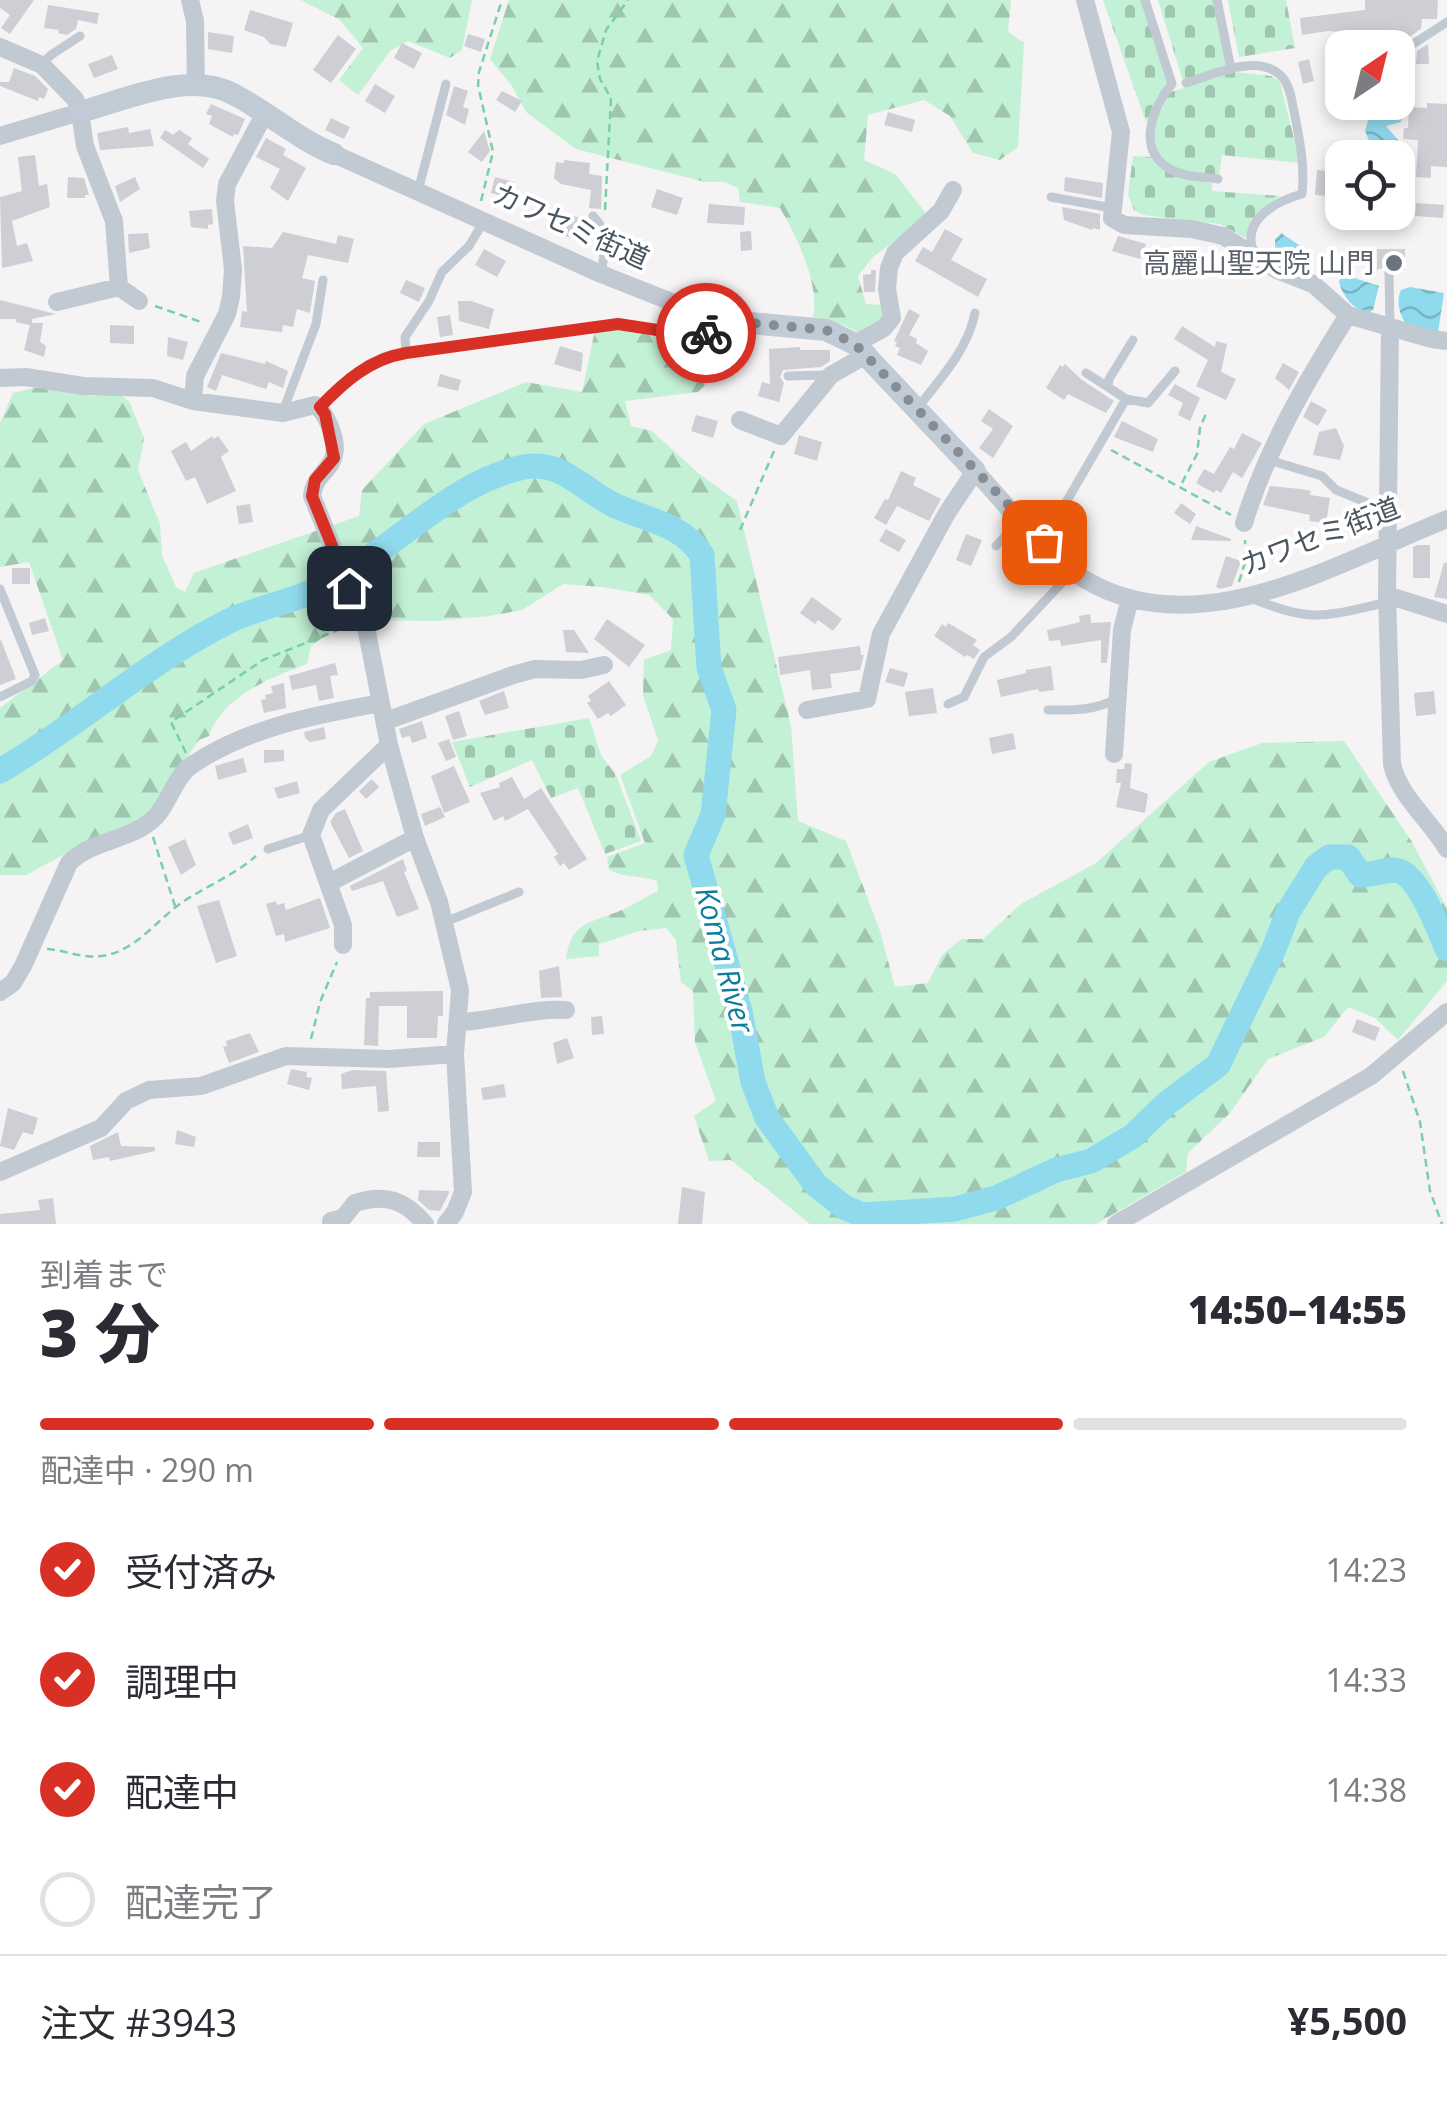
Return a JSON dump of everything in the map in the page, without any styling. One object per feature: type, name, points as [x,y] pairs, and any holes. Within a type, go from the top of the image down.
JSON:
[{"type":"street","points":[[190,0],[196,36],[196,86]]},
{"type":"street","points":[[1085,0],[1121,132],[1112,218],[1124,225],[1192,229],[1222,236],[1256,258],[1313,284],[1348,315],[1447,341]]},
{"type":"street","points":[[0,46],[42,64],[74,99],[80,112],[84,146],[114,221],[119,287]]},
{"type":"street","name":"カワセミ街道","points":[[0,136],[152,92],[196,86],[226,90],[334,154],[601,274],[728,321],[826,330],[861,349],[1073,571],[1130,598],[1179,603],[1243,598],[1317,574],[1447,519]]},
{"type":"street","points":[[192,401],[195,376],[220,329],[231,297],[234,269],[225,201],[227,184],[264,115]]},
{"type":"street","points":[[740,420],[781,436],[831,376],[884,328],[892,318],[887,289],[895,253],[940,211],[952,190]]},
{"type":"street","points":[[57,302],[119,287],[139,301]]},
{"type":"street","points":[[1244,522],[1254,490],[1307,379],[1348,315]]},
{"type":"street","points":[[1390,326],[1388,599],[1392,764],[1404,794],[1426,816],[1447,849]]},
{"type":"street","points":[[0,378],[153,388],[192,401],[283,413],[315,405],[325,414],[334,458],[315,480],[312,496],[362,617],[389,745],[415,838],[445,922],[460,990],[456,1054],[462,1192],[446,1224]]},
{"type":"street","points":[[807,710],[867,699],[881,634],[975,471]]},
{"type":"street","points":[[1114,754],[1122,630],[1130,598]]},
{"type":"street","points":[[1388,599],[1447,614]]},
{"type":"street","points":[[0,992],[14,983],[69,862],[82,850],[153,820],[192,765],[249,736],[295,719],[384,712],[536,670],[580,670],[604,665]]},
{"type":"street","points":[[342,945],[343,925],[311,835],[321,810],[389,745]]},
{"type":"street","points":[[330,883],[415,838]]},
{"type":"street","points":[[458,1022],[485,1022],[537,1009],[566,1010]]},
{"type":"street","points":[[1116,1224],[1371,1076],[1447,1012]]},
{"type":"street","points":[[0,1172],[101,1128],[136,1094],[200,1086],[286,1056],[388,1059],[456,1054]]},
{"type":"street","points":[[331,1224],[343,1218],[354,1204],[386,1198],[401,1202],[425,1224]]},
{"type":"lane","points":[[1145,0],[1172,84],[1153,114],[1152,145],[1158,158],[1174,172],[1218,180]]},
{"type":"lane","points":[[1218,0],[1231,69]]},
{"type":"lane","points":[[1415,43],[1447,22]]},
{"type":"lane","points":[[42,64],[80,36]]},
{"type":"lane","points":[[1186,84],[1231,69],[1258,66],[1275,71],[1289,88],[1305,166],[1302,194],[1273,206],[1256,220],[1250,242],[1256,258]]},
{"type":"lane","points":[[418,191],[446,84]]},
{"type":"lane","points":[[1051,197],[1113,208]]},
{"type":"lane","points":[[592,216],[606,236],[601,274]]},
{"type":"lane","points":[[406,353],[406,337],[442,272],[469,246],[480,220]]},
{"type":"lane","points":[[1389,273],[1390,326]]},
{"type":"lane","points":[[283,413],[316,324],[322,280]]},
{"type":"lane","points":[[918,408],[958,355],[975,313]]},
{"type":"lane","points":[[320,407],[367,366],[386,356],[618,324],[690,335],[711,333],[728,321]]},
{"type":"lane","points":[[1108,387],[1133,340]]},
{"type":"lane","points":[[1086,373],[1126,398],[1148,402],[1174,371]]},
{"type":"lane","points":[[788,376],[831,376]]},
{"type":"lane","points":[[1044,542],[1126,398]]},
{"type":"lane","points":[[1269,460],[1322,476],[1336,490],[1388,511]]},
{"type":"lane","points":[[996,546],[1021,519]]},
{"type":"lane","points":[[948,704],[964,697],[984,657],[1011,637],[1073,571]]},
{"type":"lane","points":[[0,589],[35,675],[32,681],[0,696]]},
{"type":"lane","points":[[1243,598],[1306,617],[1388,599]]},
{"type":"lane","points":[[1048,710],[1085,710],[1118,698]]},
{"type":"lane","points":[[268,849],[311,835]]},
{"type":"lane","points":[[445,922],[518,892]]},
{"type":"path","points":[[480,220],[494,152],[478,72],[502,0]]},
{"type":"path","points":[[602,226],[610,98],[600,79],[597,61],[606,30],[628,0]]},
{"type":"path","points":[[139,301],[220,329]]},
{"type":"path","points":[[1181,486],[1197,454],[1207,411]]},
{"type":"path","points":[[740,530],[781,436]]},
{"type":"path","points":[[1100,445],[1244,522],[1243,598]]},
{"type":"path","points":[[192,765],[171,722],[263,660],[362,617]]},
{"type":"path","points":[[153,820],[157,856],[176,907]]},
{"type":"path","points":[[30,948],[102,956],[120,950],[145,936],[176,907],[241,870],[268,849]]},
{"type":"path","points":[[311,1056],[311,1030],[342,945]]},
{"type":"path","points":[[1403,1050],[1420,1122],[1430,1191],[1442,1224]]},
{"type":"green space","points":[[301,0],[472,0],[462,50],[450,58],[408,41],[390,51],[358,95],[339,80],[363,48],[340,20]]},
{"type":"green space","points":[[509,0],[1011,0],[1008,32],[1024,43],[1018,147],[1000,160],[973,153],[950,116],[924,100],[868,115],[864,160],[895,174],[928,216],[873,257],[858,276],[866,304],[882,305],[889,316],[862,334],[813,317],[810,276],[780,208],[740,202],[738,188],[725,182],[705,182],[576,149],[526,112],[512,86],[490,59]]},
{"type":"green space","points":[[1103,0],[1141,0],[1167,83],[1146,122]]},
{"type":"green space","points":[[1158,0],[1214,0],[1227,66],[1183,81]]},
{"type":"green space","points":[[1228,0],[1286,0],[1295,48],[1239,57]]},
{"type":"green space","points":[[1234,72],[1271,76],[1280,82],[1300,163],[1222,155],[1219,176],[1184,171],[1168,164],[1160,156],[1155,136],[1168,93]]},
{"type":"green space","points":[[1133,156],[1152,157],[1171,174],[1212,183],[1212,191],[1280,196],[1251,220],[1245,238],[1220,224],[1143,215],[1134,210],[1128,195]]},
{"type":"green space","points":[[618,327],[713,336],[723,330],[724,366],[698,392],[625,401],[631,426],[652,431],[698,473],[737,501],[791,726],[798,821],[846,841],[880,931],[895,987],[928,983],[942,955],[961,939],[983,939],[1021,904],[1096,863],[1209,762],[1262,743],[1344,741],[1412,842],[1447,908],[1447,981],[1398,1040],[1375,1018],[1348,1007],[1324,1037],[1268,1059],[1230,1113],[1188,1153],[1186,1172],[1096,1224],[810,1224],[731,1160],[709,1161],[694,1116],[716,1101],[695,1042],[693,991],[681,982],[676,940],[666,928],[639,931],[599,944],[599,956],[566,959],[572,937],[584,925],[658,891],[657,881],[609,870],[607,857],[645,843],[620,775],[651,756],[658,740],[643,695],[644,660],[671,650],[673,619],[649,595],[603,587],[563,584],[522,610],[489,616],[436,621],[347,620],[311,646],[307,664],[263,682],[225,710],[209,736],[199,740],[192,750],[153,817],[80,846],[26,875],[0,875],[0,708],[63,660],[29,562],[0,567],[0,423],[13,393],[62,381],[90,396],[119,394],[129,401],[144,438],[138,470],[160,524],[162,555],[176,587],[185,592],[194,573],[359,516],[362,490],[424,424],[526,382],[582,392],[595,330]]},
{"type":"green space","points":[[589,718],[601,755],[616,775],[641,841],[605,854],[578,788],[551,798],[532,760],[470,787],[452,742]]},
{"type":"water","points":[[1368,120],[1401,120],[1386,126],[1398,140],[1369,140],[1365,131]]},
{"type":"water","points":[[1281,233],[1302,247],[1297,256],[1281,260],[1275,255],[1275,240]]},
{"type":"water","points":[[1342,274],[1379,286],[1373,310],[1368,313],[1349,302],[1339,282]]},
{"type":"water","points":[[1410,287],[1444,293],[1438,332],[1405,323],[1399,299],[1401,290]]},
{"type":"building","points":[[0,0],[34,0],[10,34],[1,28],[10,15],[0,8]]},
{"type":"building","points":[[1365,0],[1438,0],[1437,19],[1422,19],[1421,29],[1415,33],[1325,30],[1302,35],[1300,18],[1365,10]]},
{"type":"building","points":[[48,5],[99,13],[97,24],[78,20],[76,29],[67,35],[44,28]]},
{"type":"building","points":[[250,10],[293,23],[286,47],[270,44],[264,37],[244,30]]},
{"type":"building","points":[[208,32],[234,36],[232,53],[208,49]]},
{"type":"building","points":[[468,34],[485,39],[481,52],[464,46]]},
{"type":"building","points":[[338,35],[356,49],[331,83],[313,70]]},
{"type":"building","points":[[402,43],[422,53],[414,69],[394,58]]},
{"type":"building","points":[[1428,44],[1429,64],[1416,64],[1417,51]]},
{"type":"building","points":[[112,55],[118,69],[94,78],[88,64]]},
{"type":"building","points":[[1309,59],[1314,81],[1303,84],[1298,62]]},
{"type":"building","points":[[14,68],[35,76],[48,89],[44,99],[39,97],[38,101],[0,86],[0,82],[9,82]]},
{"type":"building","points":[[375,84],[395,96],[385,113],[365,101]]},
{"type":"building","points":[[454,86],[468,91],[463,107],[469,109],[465,125],[446,115]]},
{"type":"building","points":[[502,91],[522,101],[515,112],[496,100]]},
{"type":"building","points":[[1427,103],[1447,104],[1447,167],[1431,166],[1431,178],[1416,177],[1418,140],[1403,139],[1408,120],[1415,120],[1415,107],[1427,108]]},
{"type":"building","points":[[211,104],[245,119],[238,135],[233,137],[209,124],[212,116],[206,114]]},
{"type":"building","points":[[888,112],[915,120],[912,132],[884,125]]},
{"type":"building","points":[[331,118],[350,127],[344,139],[325,130]]},
{"type":"building","points":[[128,127],[129,133],[150,129],[154,146],[100,150],[97,133]]},
{"type":"building","points":[[165,130],[173,135],[179,130],[192,138],[188,144],[209,159],[203,168],[160,138]]},
{"type":"building","points":[[484,131],[490,151],[482,162],[468,152]]},
{"type":"building","points":[[266,138],[286,149],[283,155],[306,168],[288,201],[270,188],[280,169],[256,157]]},
{"type":"building","points":[[35,155],[39,186],[47,184],[50,207],[12,221],[17,246],[27,243],[33,261],[2,268],[0,197],[22,191],[18,157]]},
{"type":"building","points":[[556,162],[590,163],[589,174],[602,176],[601,209],[589,208],[591,190],[561,184],[554,178]]},
{"type":"building","points":[[1317,170],[1325,171],[1325,196],[1315,195]]},
{"type":"building","points":[[68,177],[84,178],[89,195],[67,198]]},
{"type":"building","points":[[135,177],[140,189],[120,202],[115,186]]},
{"type":"building","points":[[495,177],[514,182],[510,198],[491,193]]},
{"type":"building","points":[[1065,177],[1103,183],[1102,198],[1064,191]]},
{"type":"building","points":[[657,189],[683,198],[677,215],[651,207]]},
{"type":"building","points":[[1416,203],[1444,205],[1443,218],[1415,216]]},
{"type":"building","points":[[709,204],[745,207],[744,225],[707,223]]},
{"type":"building","points":[[1062,207],[1100,214],[1100,230],[1064,220]]},
{"type":"building","points":[[212,209],[213,224],[208,229],[191,227],[189,211]]},
{"type":"building","points":[[563,214],[586,219],[582,240],[564,236],[565,231],[560,230]]},
{"type":"building","points":[[945,229],[963,239],[951,260],[987,279],[978,297],[915,261],[923,247],[932,252]]},
{"type":"building","points":[[751,231],[752,250],[741,251],[740,232]]},
{"type":"building","points":[[283,232],[336,244],[338,235],[354,239],[348,263],[308,255],[302,278],[315,281],[310,313],[297,309],[293,327],[283,325],[282,332],[240,327],[242,311],[247,312],[243,246],[272,248]]},
{"type":"building","points":[[148,233],[150,248],[129,253],[128,234]]},
{"type":"building","points":[[1118,236],[1146,244],[1140,259],[1112,251]]},
{"type":"building","points":[[484,249],[506,261],[497,277],[475,265]]},
{"type":"building","points":[[1377,249],[1405,249],[1405,270],[1390,265],[1377,270]]},
{"type":"building","points":[[871,270],[876,270],[875,292],[864,292],[863,275],[871,274]]},
{"type":"building","points":[[406,280],[425,288],[419,302],[400,293]]},
{"type":"building","points":[[0,300],[56,314],[32,319],[32,323],[43,323],[40,342],[46,346],[44,357],[24,350],[30,325],[16,319],[0,319]]},
{"type":"building","points":[[458,301],[494,309],[489,329],[459,321]]},
{"type":"building","points":[[909,309],[920,315],[909,335],[928,351],[921,365],[897,355],[900,348],[895,346]]},
{"type":"building","points":[[450,315],[453,335],[440,337],[437,317]]},
{"type":"building","points":[[110,325],[134,326],[134,344],[110,343]]},
{"type":"building","points":[[1182,326],[1215,347],[1216,341],[1227,344],[1221,372],[1236,379],[1226,400],[1196,386],[1208,360],[1174,339]]},
{"type":"building","points":[[168,337],[188,342],[183,360],[167,356]]},
{"type":"building","points":[[560,346],[583,353],[581,372],[554,364]]},
{"type":"building","points":[[769,349],[830,350],[830,361],[821,367],[783,370],[779,402],[758,396],[762,382],[770,384]]},
{"type":"building","points":[[221,353],[265,364],[266,361],[288,371],[283,388],[269,382],[266,389],[222,375],[216,391],[207,387]]},
{"type":"building","points":[[1283,363],[1299,372],[1289,390],[1275,378]]},
{"type":"building","points":[[1065,364],[1114,401],[1106,413],[1068,394],[1064,400],[1046,388],[1060,365]]},
{"type":"building","points":[[440,374],[461,380],[458,391],[437,386]]},
{"type":"building","points":[[1175,384],[1200,398],[1190,421],[1178,415],[1183,403],[1168,395]]},
{"type":"building","points":[[1311,401],[1327,410],[1318,426],[1303,417]]},
{"type":"building","points":[[989,409],[1013,426],[993,458],[979,448],[993,429],[981,421]]},
{"type":"building","points":[[696,415],[718,421],[713,438],[691,431]]},
{"type":"building","points":[[1122,421],[1158,439],[1153,452],[1114,437]]},
{"type":"building","points":[[1336,428],[1344,446],[1340,460],[1313,455],[1319,432]]},
{"type":"building","points":[[1242,433],[1262,443],[1242,478],[1233,472],[1221,493],[1196,483],[1204,469],[1214,474]]},
{"type":"building","points":[[799,435],[822,442],[817,461],[794,454]]},
{"type":"building","points":[[218,436],[229,451],[221,457],[236,491],[207,504],[195,477],[186,481],[171,451],[186,442],[191,451]]},
{"type":"building","points":[[901,471],[916,478],[913,485],[941,499],[929,521],[897,506],[886,525],[874,518],[888,500]]},
{"type":"building","points":[[1270,486],[1311,491],[1310,495],[1330,498],[1326,523],[1309,521],[1310,515],[1263,505]]},
{"type":"building","points":[[1181,503],[1196,514],[1190,524],[1174,513]]},
{"type":"building","points":[[250,504],[253,522],[239,524],[236,506]]},
{"type":"building","points":[[1196,526],[1231,539],[1231,541],[1191,540]]},
{"type":"building","points":[[886,529],[906,540],[899,552],[879,541]]},
{"type":"building","points":[[966,534],[982,540],[971,566],[956,560]]},
{"type":"building","points":[[1430,545],[1430,578],[1413,578],[1413,547]]},
{"type":"building","points":[[1226,556],[1241,561],[1232,586],[1220,589],[1216,587]]},
{"type":"building","points":[[1447,563],[1447,599],[1434,597]]},
{"type":"building","points":[[12,568],[30,568],[30,584],[12,584]]},
{"type":"building","points":[[812,597],[842,619],[833,631],[800,613]]},
{"type":"building","points":[[1090,614],[1091,623],[1111,622],[1107,663],[1101,663],[1101,640],[1061,646],[1060,640],[1049,641],[1047,630],[1080,622],[1079,616]]},
{"type":"building","points":[[45,618],[49,631],[32,635],[29,623]]},
{"type":"building","points":[[607,619],[645,645],[629,667],[594,639]]},
{"type":"building","points":[[948,623],[977,640],[973,645],[980,650],[974,659],[934,636],[942,624],[946,627]]},
{"type":"building","points":[[563,630],[574,630],[589,653],[566,652]]},
{"type":"building","points":[[0,641],[16,679],[0,685]]},
{"type":"building","points":[[860,646],[864,655],[860,670],[830,674],[832,688],[812,690],[810,670],[780,675],[778,657]]},
{"type":"building","points":[[335,663],[338,675],[330,676],[334,698],[319,701],[316,685],[292,690],[289,676]]},
{"type":"building","points":[[1051,666],[1054,690],[1038,689],[1001,697],[997,680]]},
{"type":"building","points":[[890,668],[908,673],[904,687],[885,682]]},
{"type":"building","points":[[609,681],[626,705],[611,716],[608,713],[598,719],[587,703],[591,701],[588,696]]},
{"type":"building","points":[[284,683],[286,708],[264,713],[261,700],[273,693],[271,686]]},
{"type":"building","points":[[933,688],[937,713],[909,716],[905,692]]},
{"type":"building","points":[[504,691],[509,708],[485,715],[479,701]]},
{"type":"building","points":[[1434,691],[1436,714],[1416,716],[1414,693]]},
{"type":"building","points":[[459,711],[467,736],[453,740],[445,716]]},
{"type":"building","points":[[422,721],[427,738],[412,743],[410,736],[402,738],[399,729]]},
{"type":"building","points":[[324,727],[326,739],[310,742],[305,738],[304,732]]},
{"type":"building","points":[[1013,733],[1016,749],[992,754],[989,738]]},
{"type":"building","points":[[449,739],[456,757],[446,761],[438,743]]},
{"type":"building","points":[[264,750],[284,750],[284,761],[264,763]]},
{"type":"building","points":[[243,758],[247,772],[218,780],[215,766]]},
{"type":"building","points":[[1125,763],[1132,764],[1130,788],[1148,794],[1145,813],[1116,807],[1121,783],[1116,783],[1117,769],[1124,769]]},
{"type":"building","points":[[454,766],[470,802],[444,813],[431,776]]},
{"type":"building","points":[[512,777],[524,799],[541,788],[587,859],[569,870],[564,863],[560,866],[554,857],[558,854],[528,809],[505,821],[503,816],[494,821],[480,793],[500,787],[499,783]]},
{"type":"building","points":[[372,779],[379,787],[366,799],[359,791]]},
{"type":"building","points":[[297,781],[300,793],[278,799],[274,788]]},
{"type":"building","points":[[440,807],[445,817],[425,826],[421,814]]},
{"type":"building","points":[[345,809],[363,851],[349,858],[330,822]]},
{"type":"building","points":[[248,824],[253,838],[233,845],[228,833]]},
{"type":"building","points":[[185,839],[196,865],[181,875],[168,847]]},
{"type":"building","points":[[403,859],[407,871],[404,872],[419,909],[397,917],[383,881],[352,891],[350,886]]},
{"type":"building","points":[[320,898],[330,928],[285,942],[284,934],[276,936],[266,904],[284,903],[286,910]]},
{"type":"building","points":[[219,900],[237,956],[216,963],[197,906]]},
{"type":"building","points":[[559,966],[562,997],[541,998],[539,971]]},
{"type":"building","points":[[443,991],[443,1016],[438,1016],[437,1038],[407,1038],[407,1006],[379,1006],[378,1046],[364,1045],[366,998],[370,998],[370,992]]},
{"type":"building","points":[[602,1016],[604,1034],[592,1035],[591,1017]]},
{"type":"building","points":[[1357,1019],[1380,1028],[1375,1041],[1352,1032]]},
{"type":"building","points":[[250,1033],[259,1052],[229,1063],[223,1047],[227,1046],[226,1041]]},
{"type":"building","points":[[567,1038],[574,1058],[557,1064],[553,1043]]},
{"type":"building","points":[[291,1069],[307,1072],[306,1077],[312,1078],[309,1090],[287,1084]]},
{"type":"building","points":[[352,1070],[386,1071],[389,1111],[378,1112],[376,1086],[342,1089],[341,1074]]},
{"type":"building","points":[[504,1084],[506,1097],[483,1100],[481,1088]]},
{"type":"building","points":[[8,1108],[38,1118],[33,1135],[23,1132],[14,1150],[0,1146]]},
{"type":"building","points":[[177,1130],[196,1137],[194,1147],[175,1144]]},
{"type":"building","points":[[118,1132],[121,1146],[155,1147],[155,1151],[110,1161],[109,1157],[93,1160],[90,1146]]},
{"type":"building","points":[[418,1142],[440,1142],[440,1157],[417,1157]]},
{"type":"building","points":[[682,1187],[705,1192],[702,1224],[678,1224]]},
{"type":"building","points":[[419,1190],[449,1193],[440,1211],[429,1210],[418,1200]]},
{"type":"building","points":[[53,1198],[56,1224],[0,1224],[0,1214],[40,1210],[38,1200]]},
{"type":"waterway","name":"Koma River","points":[[0,771],[199,637],[238,617],[324,585],[479,483],[537,466],[571,477],[612,504],[673,529],[702,555],[709,668],[724,710],[713,815],[696,855],[740,1011],[753,1082],[767,1118],[816,1185],[844,1207],[862,1215],[955,1209],[996,1198],[1056,1170],[1091,1161],[1133,1136],[1167,1103],[1218,1065],[1288,912],[1316,867],[1329,857],[1348,857],[1360,875],[1402,872],[1419,890],[1447,949]]},
{"type":"way so far","points":[[706,333],[722,328],[728,321],[826,330],[855,344],[1044,542]]},
{"type":"place","name":"高麗山聖天院 山門","points":[[1394,263]]},
{"type":"route","points":[[349,588],[325,534],[312,489],[334,458],[335,450],[320,407],[367,366],[386,356],[618,324],[690,335],[706,333]]}]
